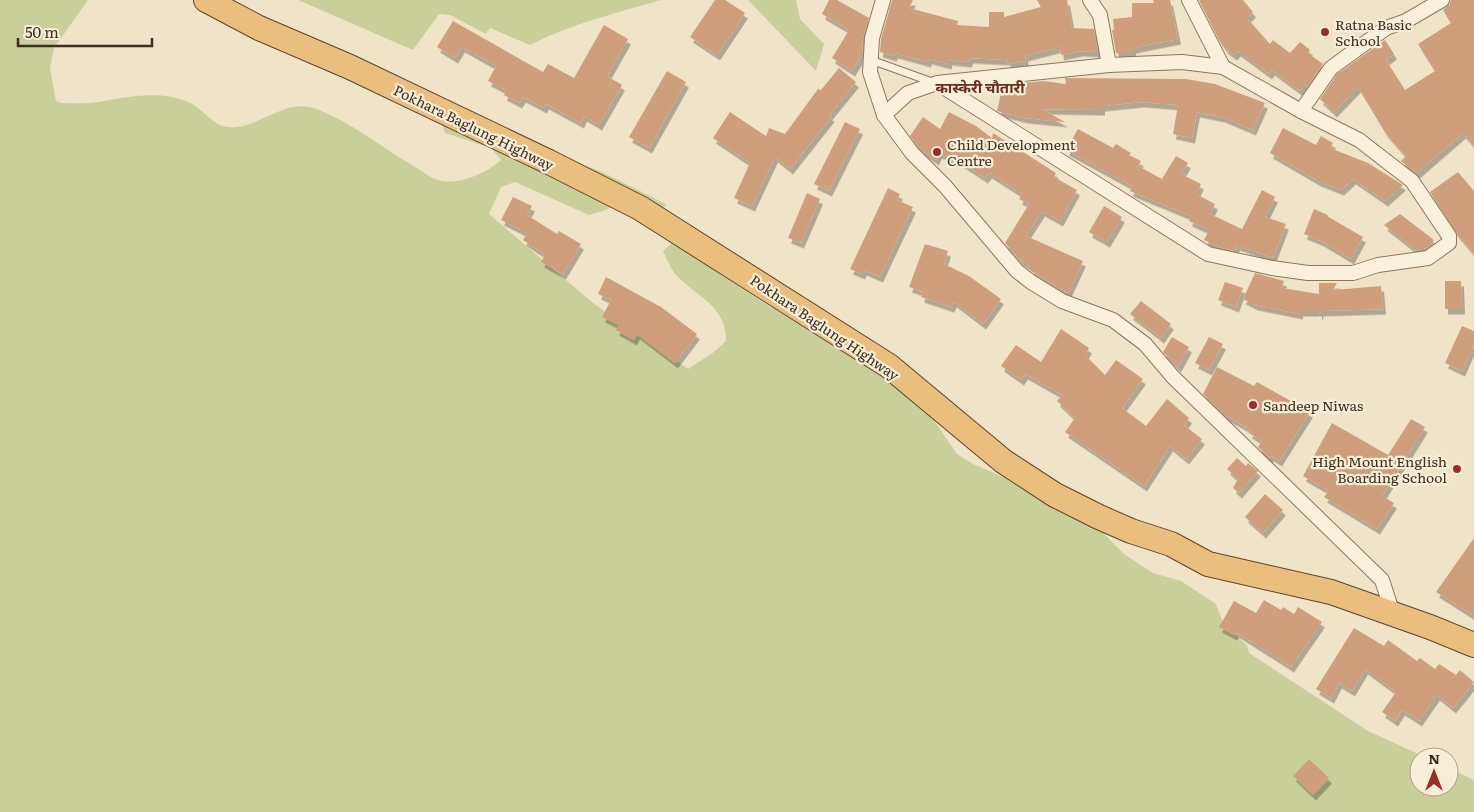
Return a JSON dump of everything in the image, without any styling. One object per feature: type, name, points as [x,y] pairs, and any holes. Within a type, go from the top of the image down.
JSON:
[{"type":"highway","name":"Pokhara Baglung Highway","points":[[206,0],[259,28],[350,67],[550,162],[640,208],[889,366],[1003,461],[1055,495],[1131,531],[1171,544],[1208,564],[1331,592],[1474,645]]},
{"type":"street","points":[[883,0],[872,38],[870,72],[884,115],[912,153],[946,186],[1017,270],[1031,282],[1062,301],[1113,320],[1145,344],[1173,377],[1382,580],[1393,614]]},
{"type":"street","points":[[1090,0],[1100,15],[1109,65]]},
{"type":"street","points":[[1189,0],[1223,66]]},
{"type":"street","points":[[1301,111],[1331,68],[1386,28],[1406,21],[1442,0]]},
{"type":"street","points":[[884,115],[908,93],[937,83],[1109,65],[1182,62],[1223,66],[1301,111],[1360,140],[1412,181],[1449,236],[1449,243],[1428,258],[1378,264],[1353,273],[1308,273],[1239,262],[1208,254],[937,83]]},
{"type":"lane","points":[[871,60],[912,76],[937,83]]},
{"type":"green space","points":[[0,0],[88,0],[54,48],[50,68],[56,101],[61,103],[94,103],[121,98],[166,96],[194,105],[215,122],[228,127],[247,125],[286,109],[306,106],[330,114],[428,175],[438,180],[446,181],[463,180],[480,174],[501,160],[491,148],[445,133],[440,120],[481,122],[606,174],[666,204],[662,210],[619,201],[606,210],[589,215],[515,182],[501,187],[489,214],[593,303],[688,369],[714,352],[726,341],[725,329],[722,320],[711,305],[679,278],[672,269],[663,251],[672,243],[772,308],[786,289],[931,416],[957,454],[973,464],[1001,476],[1034,483],[1077,507],[1124,554],[1153,573],[1181,581],[1216,604],[1223,623],[1247,645],[1249,653],[1368,731],[1409,750],[1409,797],[1459,797],[1459,773],[1474,780],[1474,812],[0,812]]},
{"type":"green space","points":[[298,0],[661,0],[578,25],[530,45],[490,28],[486,34],[450,15],[439,14],[413,50]]},
{"type":"green space","points":[[748,0],[796,0],[800,19],[824,44],[816,71]]},
{"type":"building","points":[[715,0],[725,0],[745,13],[717,55],[690,37]]},
{"type":"building","points":[[829,0],[837,0],[869,18],[863,37],[862,55],[852,71],[832,58],[849,30],[822,14]]},
{"type":"building","points":[[892,0],[913,0],[909,8],[958,21],[957,25],[989,27],[989,12],[1004,12],[1004,17],[1041,7],[1037,0],[1067,0],[1072,28],[1094,29],[1098,52],[1080,51],[1061,55],[1060,47],[1025,56],[1026,61],[1007,64],[1008,60],[970,58],[969,62],[949,60],[949,64],[929,59],[928,62],[895,53],[894,56],[880,52],[881,39]]},
{"type":"building","points":[[1153,0],[1170,0],[1178,39],[1133,48],[1133,53],[1116,53],[1112,30],[1114,30],[1113,19],[1132,17],[1132,3],[1154,3]]},
{"type":"building","points":[[1199,0],[1243,0],[1253,12],[1247,18],[1270,44],[1273,40],[1290,53],[1300,42],[1310,50],[1308,53],[1323,64],[1307,87],[1305,84],[1300,91],[1272,70],[1269,74],[1238,51],[1234,55],[1226,49],[1219,40]]},
{"type":"building","points":[[1451,0],[1474,0],[1474,146],[1463,133],[1417,173],[1401,161],[1406,156],[1385,132],[1358,87],[1334,112],[1320,99],[1337,74],[1385,40],[1394,54],[1386,60],[1405,90],[1435,71],[1418,44],[1451,23],[1443,10],[1449,5]]},
{"type":"building","points":[[453,21],[543,72],[548,64],[574,78],[604,25],[628,39],[607,76],[622,85],[599,125],[584,116],[581,123],[546,104],[544,108],[523,97],[519,103],[504,95],[506,90],[488,81],[496,66],[462,47],[455,58],[437,47]]},
{"type":"building","points":[[839,68],[856,82],[829,115],[832,116],[790,169],[775,157],[752,206],[734,198],[750,163],[713,138],[730,112],[766,136],[769,128],[785,134],[818,89],[821,90]]},
{"type":"building","points":[[667,71],[686,82],[649,148],[629,137]]},
{"type":"building","points":[[1065,78],[1186,79],[1215,84],[1265,103],[1253,130],[1222,117],[1197,112],[1192,138],[1173,134],[1178,105],[1141,102],[1102,106],[1102,110],[1042,109],[1065,122],[1025,118],[997,111],[1003,85],[1043,81],[1066,84]]},
{"type":"building","points":[[949,112],[976,126],[992,138],[993,133],[1056,173],[1054,177],[1077,190],[1060,221],[1042,211],[1026,236],[1083,261],[1068,293],[1031,271],[1031,267],[1020,260],[1005,243],[1029,204],[1019,199],[1022,194],[989,173],[985,178],[962,163],[939,153],[936,160],[920,149],[910,136],[923,117],[940,129]]},
{"type":"building","points":[[845,122],[860,129],[829,191],[814,184]]},
{"type":"building","points":[[1283,128],[1316,145],[1321,136],[1333,143],[1330,148],[1368,163],[1403,185],[1385,201],[1353,179],[1341,190],[1318,181],[1270,153]]},
{"type":"building","points":[[1078,129],[1113,148],[1116,144],[1131,153],[1129,155],[1141,161],[1138,166],[1162,179],[1176,156],[1188,163],[1181,174],[1201,184],[1196,194],[1215,204],[1210,214],[1242,229],[1262,190],[1275,197],[1265,217],[1286,224],[1273,258],[1237,245],[1235,251],[1222,248],[1204,240],[1209,230],[1189,221],[1191,216],[1130,191],[1132,186],[1066,150]]},
{"type":"building","points":[[1458,172],[1474,191],[1474,254],[1457,234],[1430,192]]},
{"type":"building","points":[[888,188],[900,194],[897,200],[913,207],[880,277],[864,270],[862,274],[850,269]]},
{"type":"building","points":[[807,193],[820,199],[801,243],[788,238]]},
{"type":"building","points":[[513,197],[532,206],[527,215],[557,234],[559,231],[581,244],[563,274],[541,262],[545,255],[523,240],[527,233],[501,220]]},
{"type":"building","points":[[1104,206],[1122,217],[1107,242],[1089,232]]},
{"type":"building","points":[[1314,209],[1328,215],[1363,237],[1351,259],[1321,241],[1304,234]]},
{"type":"building","points":[[1400,214],[1434,240],[1429,247],[1417,251],[1384,225]]},
{"type":"building","points":[[925,244],[948,251],[944,264],[969,276],[1001,299],[983,324],[954,302],[951,307],[921,297],[923,292],[909,287]]},
{"type":"building","points":[[1255,273],[1284,281],[1282,288],[1319,294],[1319,283],[1337,283],[1333,290],[1381,286],[1383,309],[1321,311],[1319,316],[1319,311],[1300,311],[1300,314],[1255,305],[1243,299]]},
{"type":"building","points":[[606,277],[661,307],[697,334],[675,363],[637,334],[634,340],[616,330],[619,325],[602,317],[611,300],[598,294]]},
{"type":"building","points":[[1445,281],[1461,281],[1462,309],[1445,309]]},
{"type":"building","points":[[1225,282],[1243,288],[1236,307],[1218,300]]},
{"type":"building","points":[[1141,301],[1171,324],[1161,338],[1130,314]]},
{"type":"building","points":[[1462,326],[1474,331],[1474,344],[1462,371],[1445,363]]},
{"type":"building","points":[[1061,329],[1089,348],[1085,355],[1105,375],[1116,360],[1143,379],[1122,408],[1146,426],[1167,399],[1189,418],[1184,425],[1202,439],[1186,459],[1170,446],[1144,486],[1065,432],[1075,418],[1057,401],[1062,395],[1025,374],[1021,380],[1001,366],[1016,345],[1041,362]]},
{"type":"building","points":[[1172,337],[1189,347],[1178,367],[1163,352]]},
{"type":"building","points":[[1209,337],[1223,344],[1209,370],[1195,363]]},
{"type":"building","points":[[1217,367],[1254,386],[1257,382],[1310,412],[1279,461],[1271,456],[1269,458],[1258,447],[1262,441],[1249,433],[1251,430],[1223,414],[1203,394]]},
{"type":"building","points":[[1411,419],[1425,427],[1382,496],[1394,503],[1377,529],[1324,497],[1329,491],[1303,476],[1332,423],[1388,455]]},
{"type":"building","points":[[1237,458],[1246,466],[1248,463],[1258,471],[1239,493],[1233,488],[1238,479],[1227,469]]},
{"type":"building","points":[[1265,494],[1283,510],[1263,533],[1245,517]]},
{"type":"building","points":[[1474,538],[1474,616],[1436,592]]},
{"type":"building","points":[[1264,600],[1281,610],[1283,607],[1294,614],[1298,607],[1322,622],[1291,667],[1236,632],[1234,635],[1219,627],[1234,601],[1256,613]]},
{"type":"building","points":[[1354,628],[1384,646],[1388,640],[1417,661],[1420,658],[1435,669],[1439,664],[1456,675],[1460,670],[1474,682],[1453,708],[1437,695],[1419,721],[1402,710],[1395,721],[1382,712],[1396,692],[1365,669],[1352,691],[1339,683],[1331,698],[1316,689]]},
{"type":"building","points":[[1309,759],[1329,778],[1313,795],[1293,776]]},
{"type":"place","name":"Ratna Basic School","points":[[1325,32]]},
{"type":"place","name":"Child Development Centre","points":[[937,152]]},
{"type":"place","name":"Sandeep Niwas","points":[[1253,405]]},
{"type":"place","name":"High Mount English Boarding School","points":[[1457,469]]},
{"type":"district","name":"कास्केरी चौतारी","points":[[980,86]]}]
